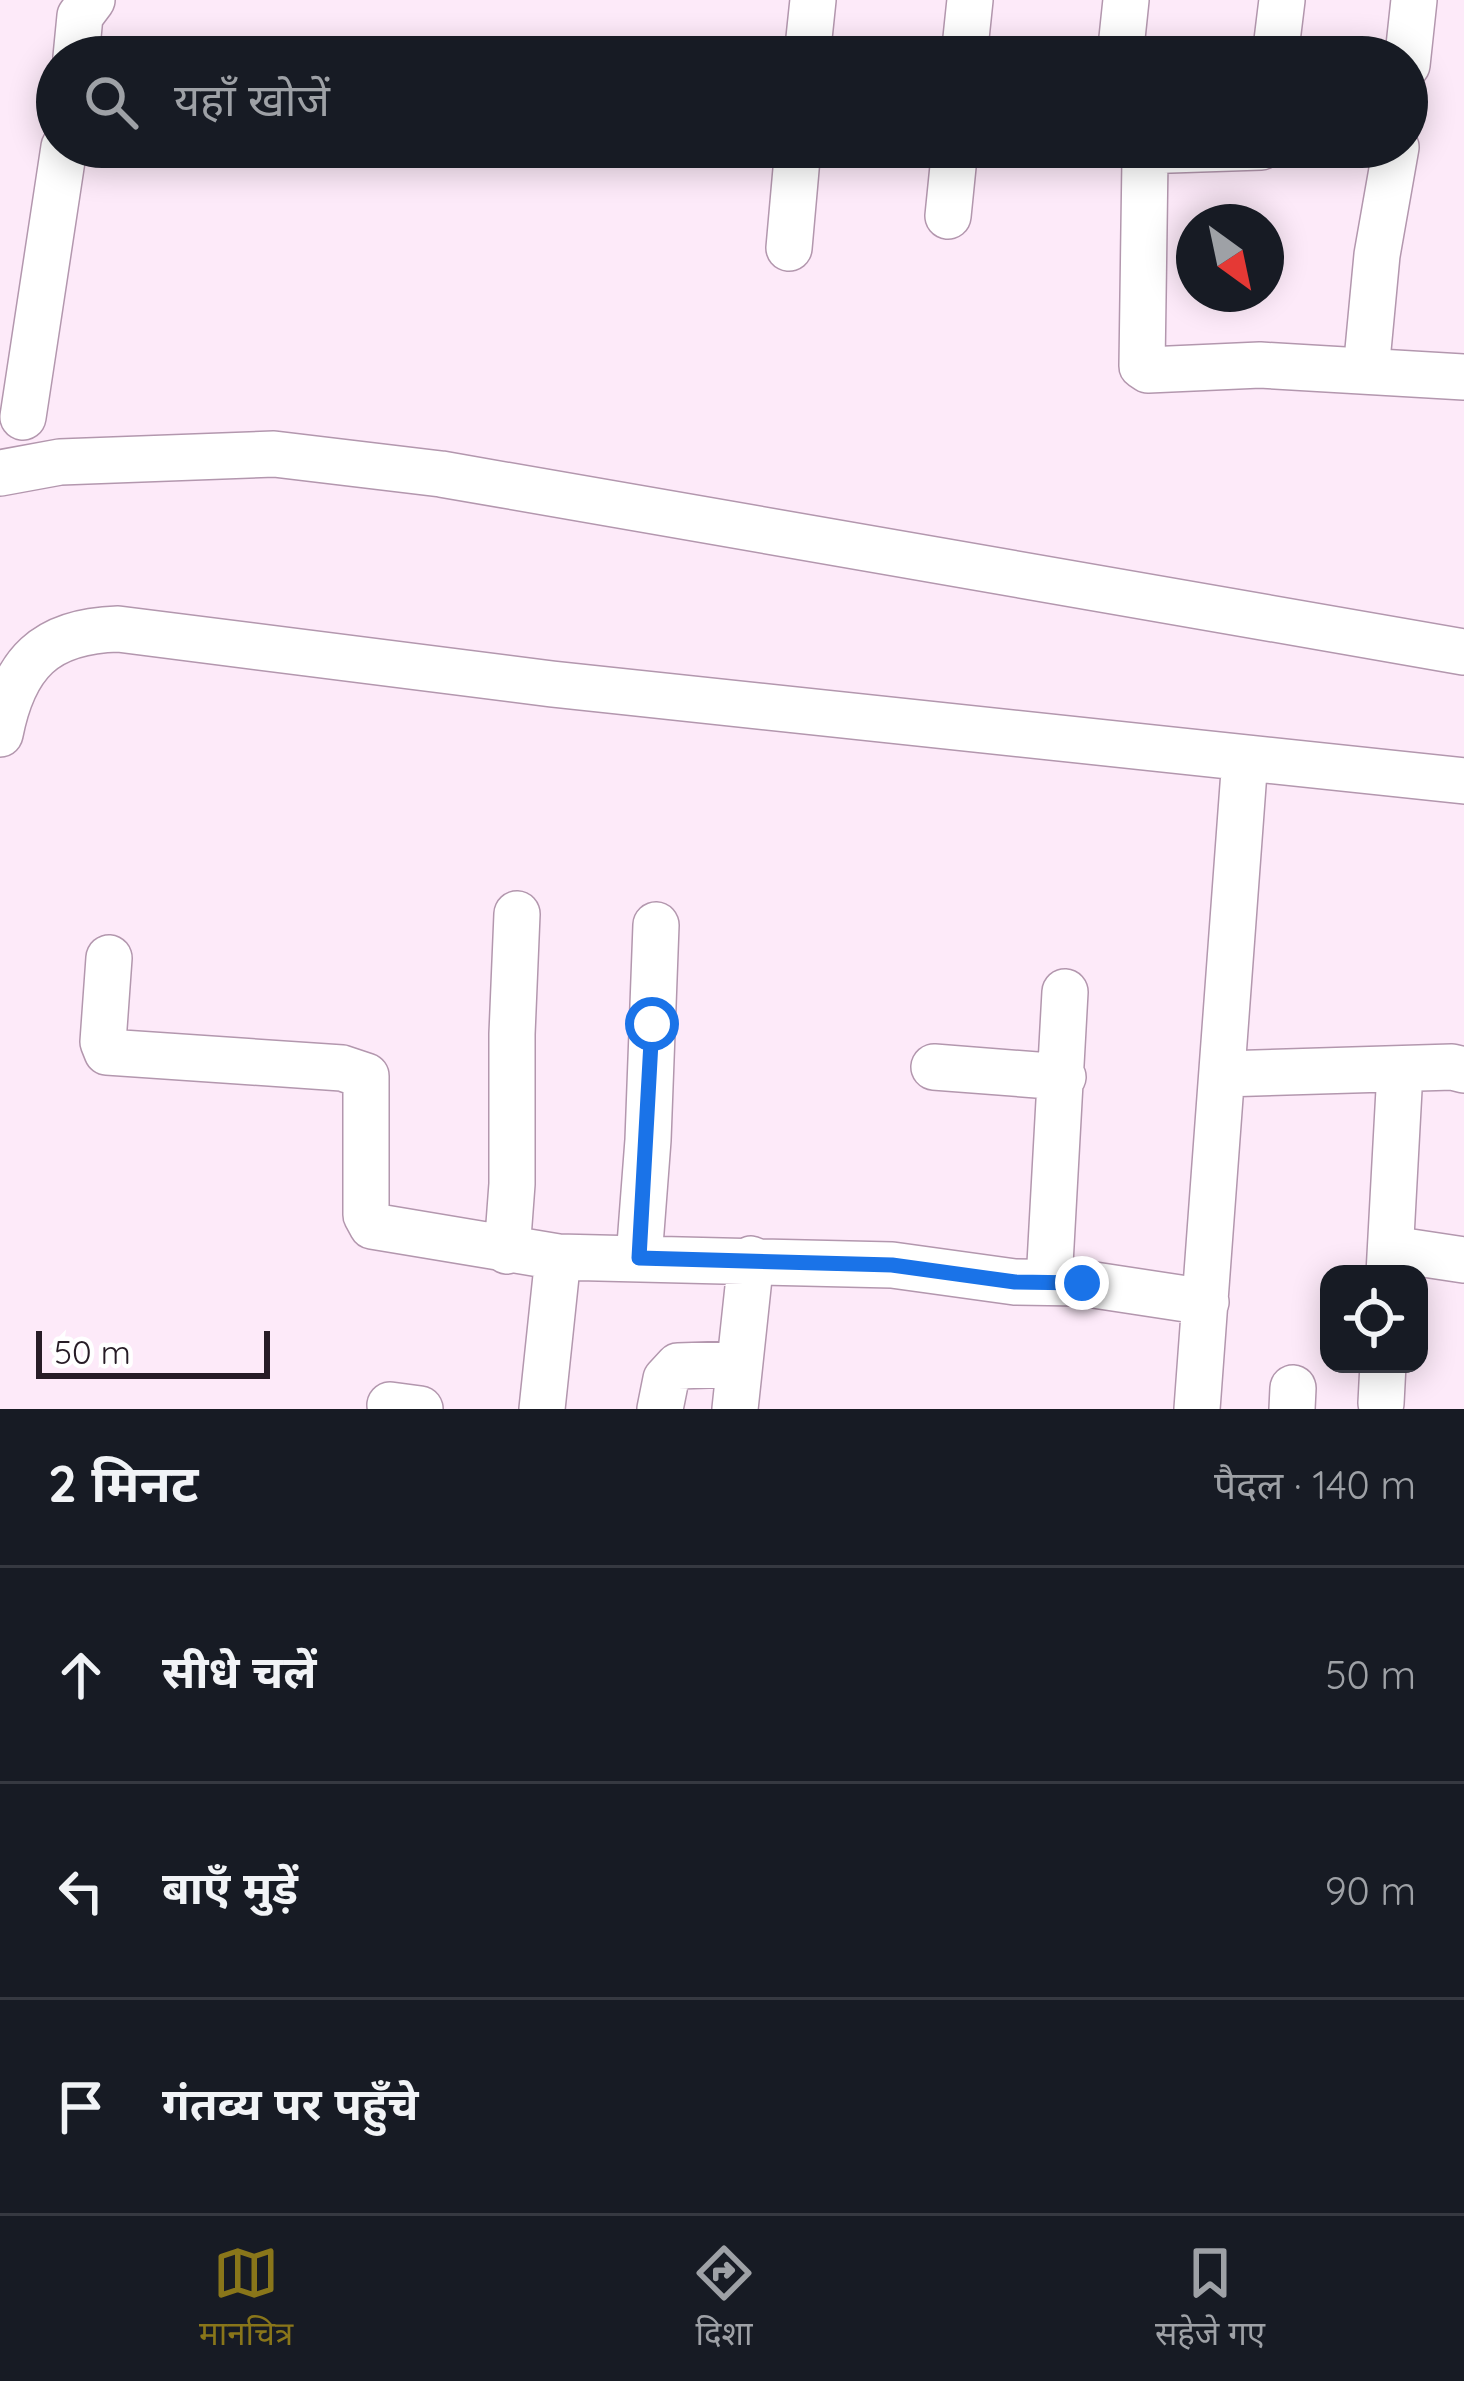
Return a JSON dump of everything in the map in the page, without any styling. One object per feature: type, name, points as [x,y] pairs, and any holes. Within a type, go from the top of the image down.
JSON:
[{"type":"street","points":[[78,36],[80,16],[92,0]]},
{"type":"street","points":[[810,36],[814,0]]},
{"type":"street","points":[[966,36],[970,0]]},
{"type":"street","points":[[1122,36],[1126,0]]},
{"type":"street","points":[[1278,36],[1282,0]]},
{"type":"street","points":[[1410,36],[1414,0]]},
{"type":"street","points":[[23,418],[61,168]]},
{"type":"street","points":[[789,248],[796,168]]},
{"type":"street","points":[[948,216],[953,168]]},
{"type":"street","points":[[1145,168],[1142,366],[1148,370],[1260,365],[1464,377]]},
{"type":"street","points":[[1366,371],[1377,255],[1392,168]]},
{"type":"street","points":[[0,473],[60,462],[274,454],[336,461],[487,482],[1464,652]]},
{"type":"street","points":[[0,734],[17,680],[33,656],[59,638],[86,630],[118,629],[551,685],[1464,781]]},
{"type":"street","points":[[1197,1409],[1245,758]]},
{"type":"street","points":[[507,1251],[517,914]]},
{"type":"street","points":[[639,1258],[649,1140],[656,925]]},
{"type":"street","points":[[109,958],[103,1042],[107,1052],[360,1071],[368,1083],[368,1222],[409,1234],[558,1257],[892,1265],[1015,1282],[1082,1283],[1206,1302]]},
{"type":"street","points":[[1048,1282],[1065,992]]},
{"type":"street","points":[[934,1066],[1063,1077]]},
{"type":"street","points":[[1223,1074],[1452,1066],[1464,1070]]},
{"type":"street","points":[[1400,1071],[1390,1262],[1464,1260]]},
{"type":"street","points":[[542,1409],[558,1257]]},
{"type":"street","points":[[735,1409],[751,1259]]},
{"type":"street","points":[[660,1409],[666,1379],[678,1366],[740,1364]]},
{"type":"route","points":[[652,1024],[639,1258],[892,1265],[1015,1282],[1082,1283]]}]
